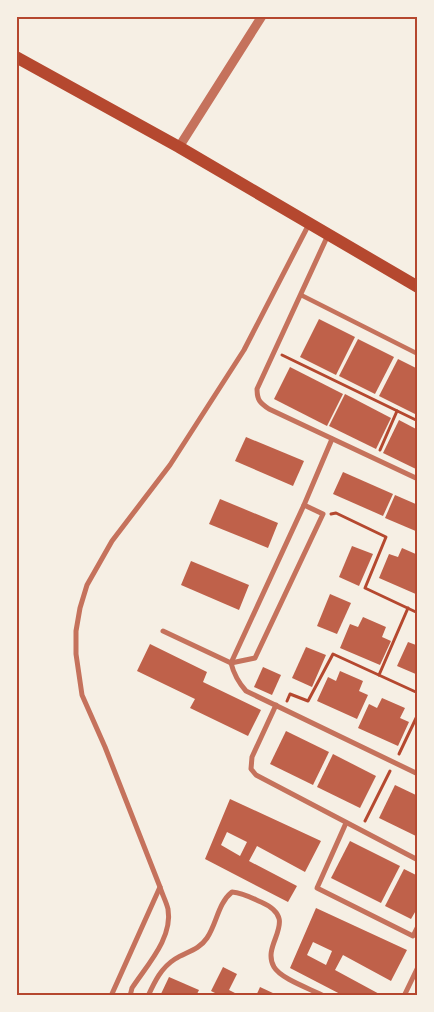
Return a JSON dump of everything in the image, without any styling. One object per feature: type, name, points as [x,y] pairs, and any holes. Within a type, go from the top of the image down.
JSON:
[{"type":"main road","points":[[16,57],[179,147],[418,287]]},
{"type":"street","points":[[179,147],[262,16]]},
{"type":"street","points":[[130,996],[132,988],[164,938],[168,927],[168,907],[106,747],[82,695],[76,654],[76,631],[80,608],[87,585],[112,541],[170,465],[244,350],[310,223]]},
{"type":"street","points":[[328,235],[257,389],[257,397],[260,404],[418,479]]},
{"type":"street","points":[[301,294],[418,354]]},
{"type":"street","points":[[332,439],[304,505],[231,663],[233,673],[238,683],[246,691],[418,774]]},
{"type":"street","points":[[163,632],[231,663],[255,658],[323,514],[304,505]]},
{"type":"street","points":[[276,705],[252,757],[252,769],[256,775],[418,860]]},
{"type":"street","points":[[346,823],[317,888],[413,936],[418,926]]},
{"type":"street","points":[[111,996],[160,887]]},
{"type":"street","points":[[148,996],[156,978],[164,968],[200,947],[207,938],[225,898],[232,892],[241,893],[272,907],[279,916],[279,930],[271,950],[271,960],[275,969],[284,976],[324,996]]},
{"type":"street","points":[[404,996],[417,970]]},
{"type":"path","points":[[274,351],[418,421]]},
{"type":"path","points":[[376,459],[397,411]]},
{"type":"path","points":[[323,514],[336,513],[386,537],[365,588],[418,613]]},
{"type":"path","points":[[379,675],[408,608]]},
{"type":"path","points":[[284,709],[290,694],[308,701],[333,654],[418,694]]},
{"type":"path","points":[[399,755],[418,714]]},
{"type":"path","points":[[360,830],[391,768]]},
{"type":"building","points":[[319,319],[355,337],[336,375],[300,357]]},
{"type":"building","points":[[358,339],[394,357],[375,394],[339,376]]},
{"type":"building","points":[[398,359],[418,369],[418,408],[415,414],[379,396]]},
{"type":"building","points":[[290,367],[343,394],[327,426],[274,399]]},
{"type":"building","points":[[345,394],[391,418],[376,449],[329,426]]},
{"type":"building","points":[[399,420],[418,430],[418,470],[383,453]]},
{"type":"building","points":[[246,437],[304,461],[293,486],[235,461]]},
{"type":"building","points":[[343,472],[393,494],[383,516],[333,494]]},
{"type":"building","points":[[395,495],[418,505],[418,532],[385,518]]},
{"type":"building","points":[[220,499],[278,523],[268,548],[209,524]]},
{"type":"building","points":[[352,546],[373,554],[359,586],[339,577]]},
{"type":"building","points":[[402,548],[418,555],[418,595],[379,578],[389,554],[398,557]]},
{"type":"building","points":[[191,561],[249,585],[239,610],[181,585]]},
{"type":"building","points":[[330,594],[351,603],[337,634],[317,626]]},
{"type":"building","points":[[363,617],[386,627],[382,637],[391,641],[380,665],[340,648],[350,624],[358,627]]},
{"type":"building","points":[[408,642],[416,645],[418,642],[418,675],[397,666]]},
{"type":"building","points":[[150,644],[207,672],[203,682],[261,710],[248,736],[190,708],[195,699],[137,671]]},
{"type":"building","points":[[306,647],[326,655],[312,687],[292,678]]},
{"type":"building","points":[[263,667],[281,675],[272,695],[254,687]]},
{"type":"building","points":[[340,671],[363,681],[359,691],[368,695],[357,719],[317,701],[328,677],[336,681]]},
{"type":"building","points":[[382,698],[405,708],[400,718],[409,722],[398,746],[358,728],[369,704],[377,708]]},
{"type":"building","points":[[286,731],[329,752],[313,785],[270,764]]},
{"type":"building","points":[[333,754],[376,776],[360,808],[317,787]]},
{"type":"building","points":[[395,785],[418,796],[418,837],[379,818]]},
{"type":"building","points":[[230,799],[321,841],[305,872],[257,846],[249,861],[297,886],[288,902],[205,859]],"holes":[[[227,832],[247,842],[240,856],[221,845]]]},
{"type":"building","points":[[350,841],[400,866],[381,903],[331,878]]},
{"type":"building","points":[[404,869],[418,876],[418,907],[411,919],[385,906]]},
{"type":"building","points":[[316,908],[407,950],[391,981],[343,955],[335,970],[383,996],[344,996],[290,968]],"holes":[[[313,942],[332,951],[326,965],[307,955]]]},
{"type":"building","points":[[223,967],[237,974],[229,990],[241,996],[221,996],[211,991]]},
{"type":"building","points":[[169,977],[199,990],[196,996],[160,996]]},
{"type":"building","points":[[260,987],[275,994],[274,996],[256,996]]}]
